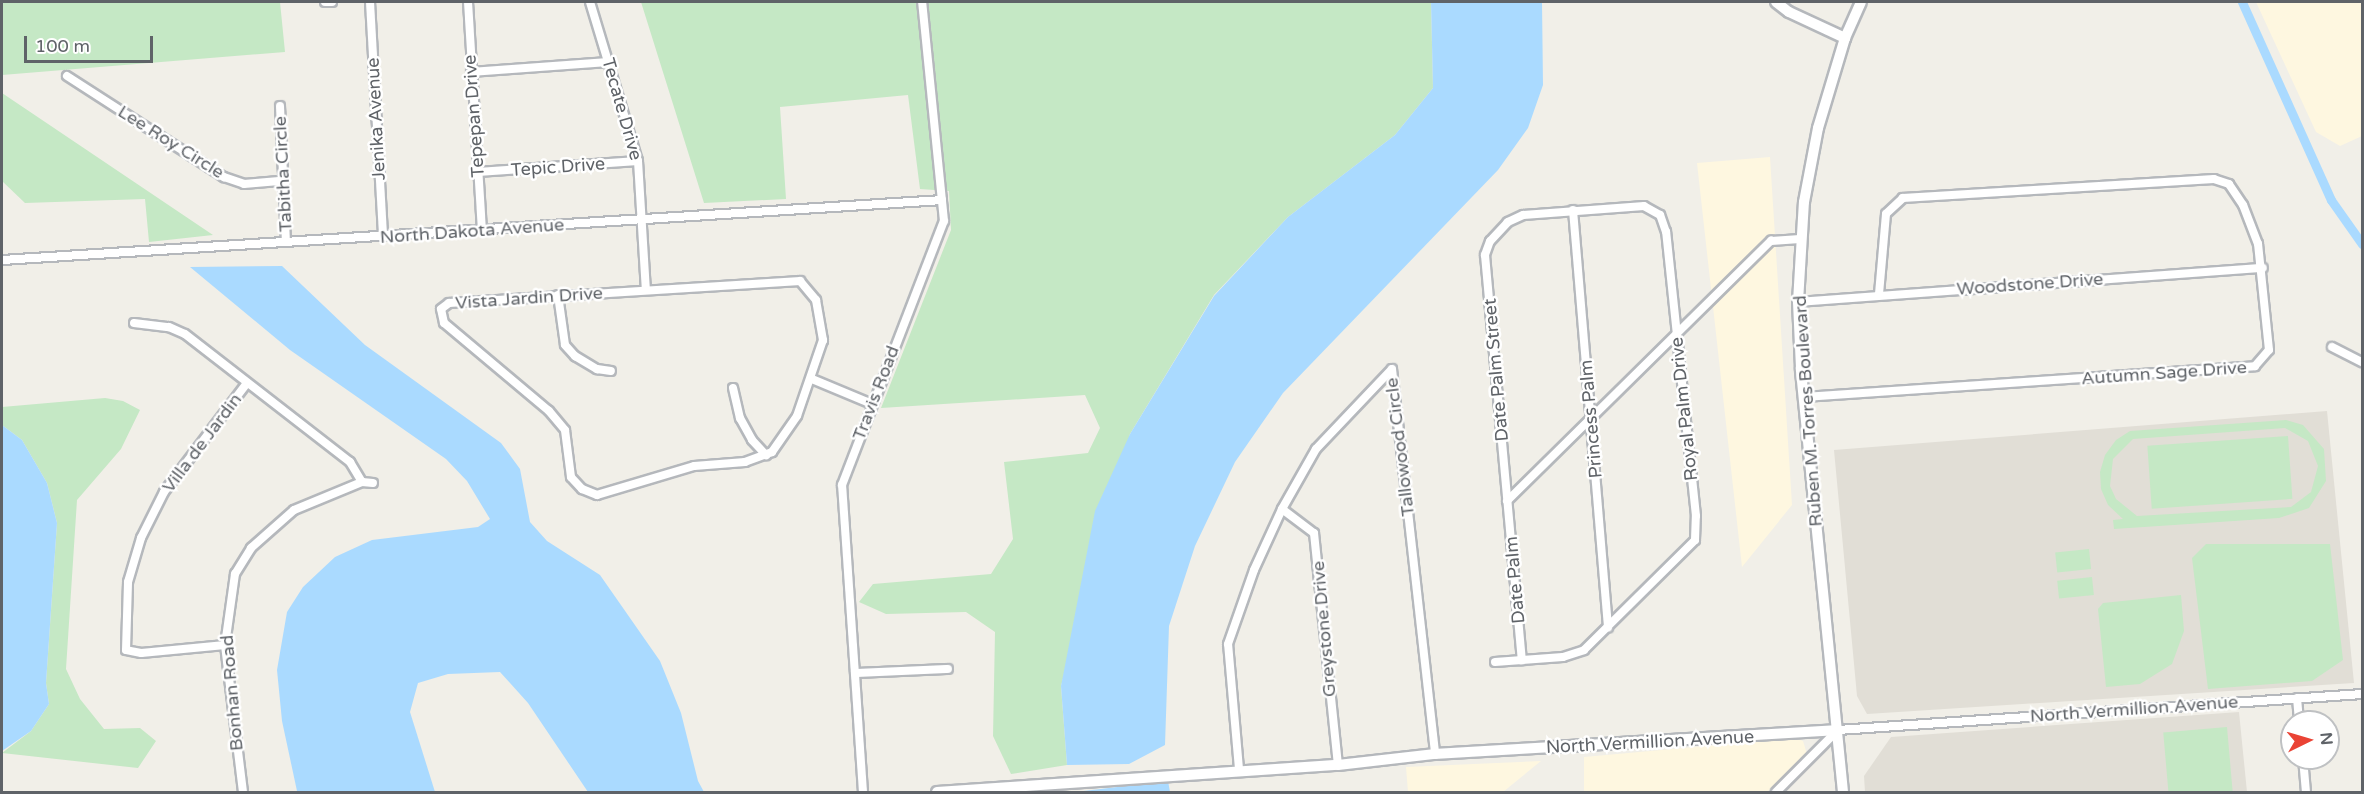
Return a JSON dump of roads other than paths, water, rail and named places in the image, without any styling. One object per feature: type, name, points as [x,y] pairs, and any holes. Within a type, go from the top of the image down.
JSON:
[{"type":"street","points":[[325,2],[332,2]]},
{"type":"street","name":"Jenika Avenue","points":[[369,2],[383,237]]},
{"type":"street","name":"Tepepan Drive","points":[[468,2],[482,230]]},
{"type":"street","name":"Tecate Drive","points":[[590,2],[638,161],[644,220],[646,290]]},
{"type":"street","name":"Travis Road","points":[[863,792],[842,485],[944,220],[922,2]]},
{"type":"street","points":[[1776,2],[1790,12],[1845,38]]},
{"type":"street","name":"Ruben M. Torres Boulevard","points":[[1843,792],[1804,397],[1798,302],[1800,239],[1818,128],[1845,38],[1861,2]]},
{"type":"street","points":[[471,72],[608,62]]},
{"type":"street","name":"Lee Roy Circle","points":[[67,76],[224,177],[244,184],[282,181]]},
{"type":"street","name":"Tabitha Circle","points":[[280,106],[286,242]]},
{"type":"street","name":"Tepic Drive","points":[[478,172],[638,161]]},
{"type":"street","name":"Autumn Sage Drive","points":[[1804,397],[2255,366],[2267,357],[2271,338],[2263,268],[2243,205],[2229,183],[2214,179],[1903,198],[1887,214],[1879,294]]},
{"type":"street","name":"North Dakota Avenue","points":[[2,260],[942,200]]},
{"type":"street","name":"Royal Palm Drive","points":[[1490,241],[1508,222],[1523,215],[1644,206],[1660,215],[1666,232],[1696,516],[1695,540],[1584,650],[1563,657],[1495,662]]},
{"type":"street","name":"Princess Palm","points":[[1574,210],[1608,628]]},
{"type":"street","points":[[1508,501],[1772,241],[1800,239]]},
{"type":"street","name":"Date Palm Street","points":[[1490,241],[1485,255],[1508,501]]},
{"type":"street","name":"Woodstone Drive","points":[[1798,302],[1879,294],[2263,268]]},
{"type":"street","name":"Vista Jardin Drive","points":[[800,281],[816,300],[823,320],[824,340],[797,416],[766,455],[745,462],[694,466],[597,495],[582,489],[571,477],[565,430],[549,411],[444,323],[441,309],[449,303],[646,290],[800,281]]},
{"type":"street","points":[[558,295],[565,345],[590,364],[611,371]]},
{"type":"street","points":[[134,324],[170,327],[185,334],[350,462],[362,482]]},
{"type":"street","points":[[2332,347],[2362,362]]},
{"type":"street","name":"Tallowood Circle","points":[[1239,769],[1228,644],[1254,570],[1282,509],[1316,449],[1392,369],[1435,754]]},
{"type":"street","points":[[812,379],[872,404]]},
{"type":"street","name":"Villa de Jardin","points":[[225,645],[141,653],[126,650],[128,582],[141,538],[164,492],[246,383]]},
{"type":"street","points":[[733,388],[740,418],[752,440],[766,455]]},
{"type":"street","name":"Bonhan Road","points":[[243,792],[225,645],[236,574],[251,548],[294,510],[362,482],[373,483]]},
{"type":"street","name":"Date Palm","points":[[1508,501],[1522,660]]},
{"type":"street","name":"Greystone Drive","points":[[1282,509],[1314,533],[1338,765]]},
{"type":"street","points":[[855,673],[948,669]]},
{"type":"street","name":"North Vermillion Avenue","points":[[937,792],[1239,769],[1338,765],[1435,754],[1838,730],[2362,694]]},
{"type":"street","points":[[2297,698],[2298,710]]},
{"type":"street","points":[[1776,792],[1838,730]]},
{"type":"street","points":[[2304,770],[2306,792]]},
{"type":"water","points":[[1431,2],[1542,2],[1543,85],[1528,128],[1498,170],[1283,393],[1235,462],[1195,546],[1169,626],[1165,745],[1129,764],[1067,765],[1061,686],[1095,511],[1130,434],[1214,296],[1288,217],[1395,135],[1433,88]]},
{"type":"water","points":[[282,266],[365,345],[501,443],[520,469],[530,522],[547,541],[600,575],[660,661],[681,713],[698,781],[704,792],[588,792],[528,703],[500,672],[448,674],[418,683],[410,712],[435,792],[297,791],[282,721],[277,670],[287,612],[303,587],[335,557],[372,540],[478,527],[490,519],[467,481],[446,459],[290,350],[190,267]]},
{"type":"water","points":[[2,425],[22,440],[47,483],[57,523],[46,683],[49,704],[31,731],[2,751]]},
{"type":"water","points":[[1168,781],[1170,792],[1075,792]]},
{"type":"waterway","points":[[2242,2],[2331,200],[2362,244]]}]
